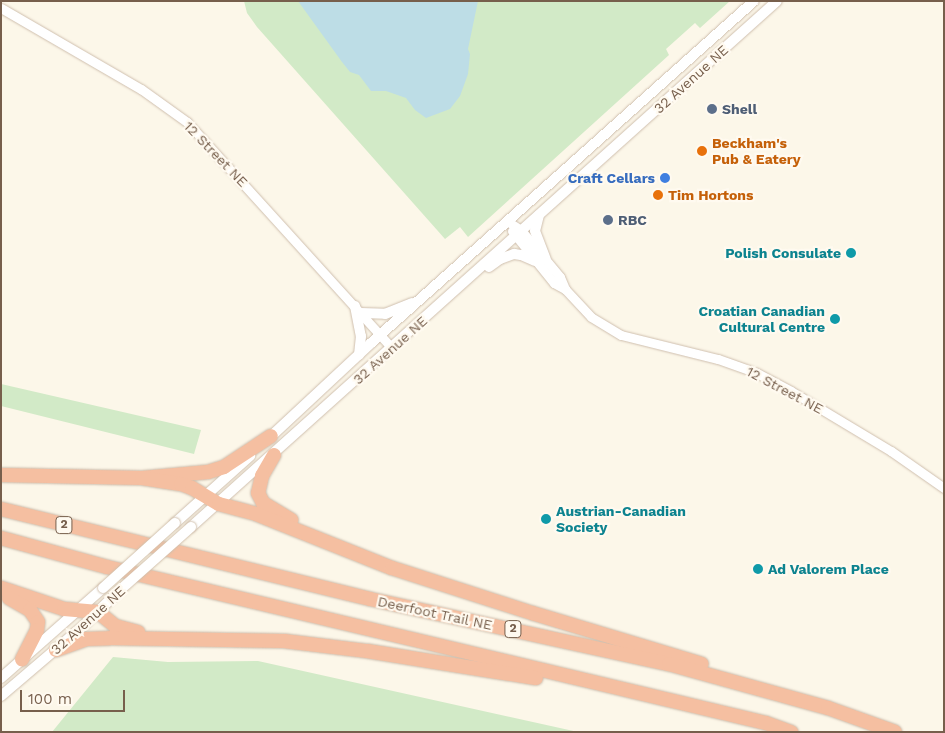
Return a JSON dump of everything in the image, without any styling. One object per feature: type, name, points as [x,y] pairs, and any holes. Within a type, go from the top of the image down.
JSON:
[{"type":"highway","points":[[1,476],[142,478],[208,472],[224,467],[272,436]]},
{"type":"highway","points":[[274,455],[262,476],[259,486],[258,493],[263,503],[286,518],[361,555]]},
{"type":"highway","points":[[142,478],[181,484],[218,504],[256,514],[392,568],[513,607],[685,658],[828,708]]},
{"type":"highway","name":"Deerfoot Trail NE","points":[[1,509],[370,599],[669,664],[828,708],[894,732]]},
{"type":"highway","name":"2","points":[[1,538],[107,567],[766,723],[792,732]]},
{"type":"highway","points":[[1,588],[64,609],[98,612],[115,626],[165,638]]},
{"type":"highway","points":[[1,595],[30,610],[38,622],[37,630],[22,659]]},
{"type":"highway","points":[[56,650],[86,639],[165,638],[284,641],[367,650],[542,679],[568,677]]},
{"type":"main road","name":"32 Avenue NE","points":[[1,678],[74,611],[103,588],[176,523],[359,354],[754,1]]},
{"type":"main road","name":"32 Avenue NE","points":[[1,696],[56,650],[120,590],[274,455],[517,233],[777,1]]},
{"type":"main road","points":[[540,214],[535,231],[546,259]]},
{"type":"main road","points":[[461,285],[507,256],[521,254],[535,262]]},
{"type":"main road","points":[[359,354],[361,336],[358,309],[385,314],[422,298]]},
{"type":"street","name":"12 Street NE","points":[[1,8],[141,90],[187,122],[392,348]]},
{"type":"street","name":"12 Street NE","points":[[508,221],[535,262],[554,283],[565,289],[591,317],[621,335],[718,359],[749,369],[791,390],[915,466],[944,488]]},
{"type":"street","name":"12 Street NE","points":[[517,233],[546,259],[560,277],[565,289]]},
{"type":"green space","points":[[244,1],[730,1],[700,28],[695,23],[666,49],[669,55],[468,237],[460,227],[445,239],[257,27],[247,13]]},
{"type":"green space","points":[[1,384],[201,430],[194,454],[1,406]]},
{"type":"green space","points":[[113,657],[168,662],[258,661],[578,732],[52,732]]},
{"type":"water","points":[[298,1],[478,1],[468,49],[470,54],[468,74],[460,96],[450,109],[426,118],[415,110],[406,98],[386,91],[371,91],[359,75],[350,72]]},
{"type":"place","name":"Shell","points":[[712,109]]},
{"type":"place","name":"Beckham's Pub & Eatery","points":[[702,151]]},
{"type":"place","name":"Craft Cellars","points":[[665,178]]},
{"type":"place","name":"Tim Hortons","points":[[658,195]]},
{"type":"place","name":"RBC","points":[[608,220]]},
{"type":"place","name":"Polish Consulate","points":[[851,253]]},
{"type":"place","name":"Croatian Canadian Cultural Centre","points":[[835,319]]},
{"type":"place","name":"Austrian-Canadian Society","points":[[546,519]]},
{"type":"place","name":"Ad Valorem Place","points":[[758,569]]}]
